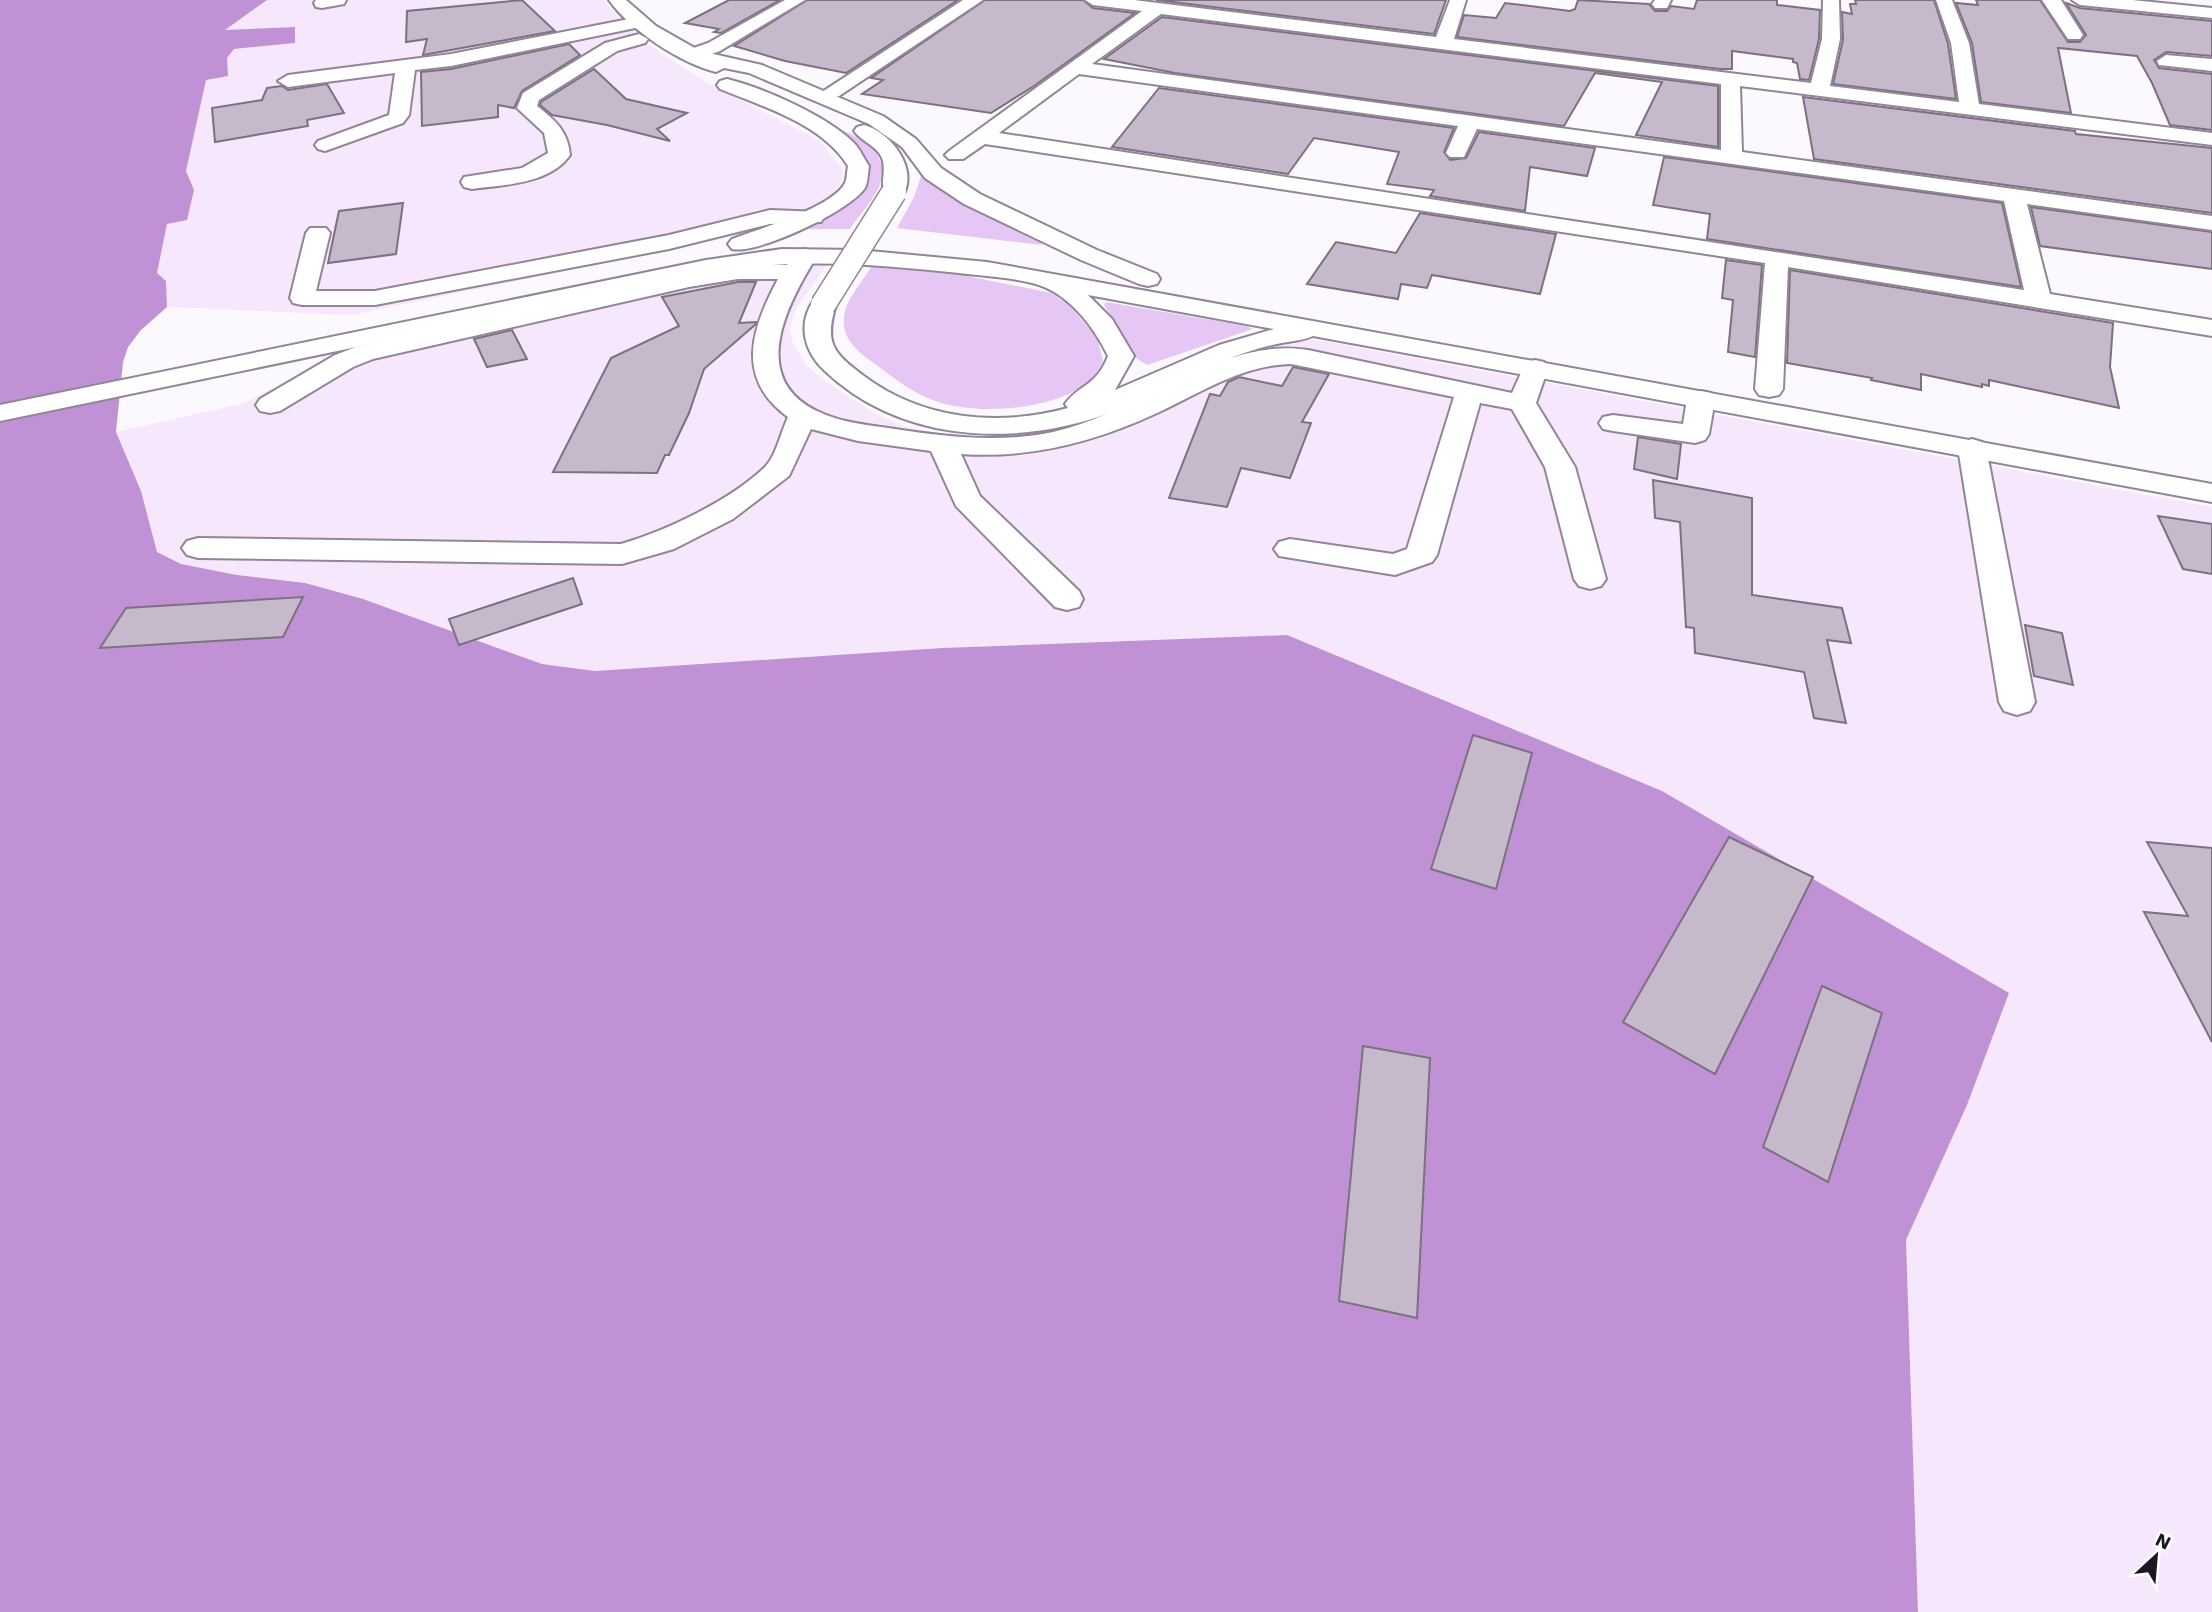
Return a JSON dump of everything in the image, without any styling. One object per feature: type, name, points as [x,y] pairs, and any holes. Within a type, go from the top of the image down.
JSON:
[{"type":"main road","points":[[617,0],[639,22],[692,55],[839,119],[879,140],[896,163],[894,192],[823,305],[815,328],[820,349],[838,370],[868,392],[904,411],[936,420],[978,425],[1046,421],[1107,404],[1177,372],[1242,347],[1293,333],[1324,330]]},
{"type":"main road","points":[[692,55],[714,47],[797,0]]},
{"type":"main road","points":[[832,92],[975,0]]},
{"type":"main road","points":[[1093,0],[1134,2],[1157,8],[1325,30],[2212,139]]},
{"type":"main road","points":[[1443,44],[1458,0]]},
{"type":"main road","points":[[1819,90],[1830,39],[1831,0]]},
{"type":"main road","points":[[1944,0],[1960,43],[1970,108]]},
{"type":"main road","points":[[2050,0],[2054,2],[2074,35]]},
{"type":"main road","points":[[2080,0],[2212,13]]},
{"type":"main road","points":[[956,155],[1079,68],[1157,8]]},
{"type":"main road","points":[[1325,30],[1339,10]]},
{"type":"main road","points":[[288,81],[451,60],[639,22]]},
{"type":"main road","points":[[472,182],[534,171],[550,164],[559,155],[559,139],[553,128],[527,108],[530,97],[611,47],[658,35]]},
{"type":"main road","points":[[692,55],[695,64],[705,73],[829,132],[853,155],[860,169],[857,184],[835,204],[813,216],[740,244]]},
{"type":"main road","points":[[692,55],[755,69],[876,120],[903,138],[933,173],[972,199],[1090,256],[1148,279]]},
{"type":"main road","points":[[1559,58],[1557,66],[1560,71],[1576,81]]},
{"type":"main road","points":[[2166,61],[2212,65]]},
{"type":"main road","points":[[325,145],[396,119],[399,115],[406,65]]},
{"type":"main road","points":[[1079,68],[2212,223]]},
{"type":"main road","points":[[1730,80],[1732,159]]},
{"type":"main road","points":[[1457,153],[1470,122]]},
{"type":"main road","points":[[982,137],[1777,258],[2212,328]]},
{"type":"main road","points":[[2014,196],[2039,300]]},
{"type":"main road","points":[[318,233],[302,299],[375,298],[669,242],[770,217],[813,216]]},
{"type":"main road","points":[[0,413],[740,244],[810,237],[915,241],[974,248],[2212,469]]},
{"type":"main road","points":[[1769,389],[1777,258]]},
{"type":"main road","points":[[0,396],[733,262],[933,263],[987,269],[2212,493]]},
{"type":"main road","points":[[270,405],[344,361],[365,353],[689,280],[800,264]]},
{"type":"main road","points":[[800,264],[770,323],[762,355],[769,380],[784,401],[803,415],[828,425],[943,446],[990,447],[1049,441],[1103,426],[1239,364],[1287,355],[1522,403],[1560,467],[1590,579]]},
{"type":"main road","points":[[1046,421],[1088,400],[1116,372],[1121,356],[1110,332],[1090,308],[1053,282]]},
{"type":"main road","points":[[1522,403],[1535,368]]},
{"type":"main road","points":[[1290,549],[1395,565],[1421,555],[1469,392]]},
{"type":"main road","points":[[1613,423],[1695,434],[1701,399]]},
{"type":"main road","points":[[198,548],[622,554],[663,542],[722,512],[779,470],[803,415]]},
{"type":"main road","points":[[943,446],[967,500],[1067,599]]},
{"type":"main road","points":[[1972,448],[2017,702]]},
{"type":"shaded area","points":[[0,0],[267,0],[225,30],[295,27],[295,43],[234,49],[227,58],[228,76],[206,80],[186,171],[194,190],[187,220],[167,224],[157,273],[166,281],[167,307],[141,330],[128,347],[123,362],[116,432],[141,491],[157,552],[181,564],[237,575],[305,583],[363,599],[542,664],[595,671],[942,648],[1287,635],[1662,791],[2009,993],[1967,1105],[1906,1240],[1918,1612],[0,1612]]},
{"type":"shaded area","points":[[267,0],[603,0],[622,22],[649,45],[709,84],[821,141],[843,170],[840,185],[826,202],[750,233],[351,315],[167,307],[166,281],[157,273],[167,224],[187,219],[194,190],[186,171],[206,80],[234,49],[295,43],[294,27],[223,31]]},
{"type":"shaded area","points":[[830,126],[861,140],[877,155],[882,175],[879,187],[850,229],[800,229],[854,198],[864,187],[868,175],[865,161],[852,145]]},
{"type":"shaded area","points":[[922,173],[1039,239],[1042,245],[897,228],[914,197]]},
{"type":"shaded area","points":[[780,264],[826,266],[795,310],[790,329],[792,342],[806,365],[825,381],[876,414],[904,426],[932,433],[991,439],[1042,435],[1101,416],[1239,356],[1301,340],[1318,340],[2212,507],[2212,1612],[1918,1612],[1906,1240],[1967,1105],[2009,993],[1287,635],[942,648],[595,671],[542,664],[456,633],[237,575],[181,564],[157,552],[141,491],[116,432],[245,403],[346,350],[720,269]]},
{"type":"shaded area","points":[[872,266],[941,271],[1052,293],[1068,304],[1097,337],[1103,361],[1093,378],[1084,386],[1069,394],[1032,405],[973,408],[930,399],[907,387],[866,358],[854,347],[846,334],[845,311]]},
{"type":"shaded area","points":[[1106,302],[1253,329],[1147,365],[1136,358],[1104,305]]},
{"type":"building","points":[[522,0],[555,31],[423,55],[427,39],[406,42],[407,11]]},
{"type":"building","points":[[729,0],[780,0],[721,33],[714,32],[719,29],[685,23]]},
{"type":"building","points":[[807,0],[958,0],[846,73],[785,61],[734,46]]},
{"type":"building","points":[[985,0],[1083,0],[1093,8],[1135,13],[1034,86],[991,113],[862,94],[883,80],[871,78]]},
{"type":"building","points":[[1156,0],[1446,0],[1434,34]]},
{"type":"building","points":[[1578,0],[1649,4],[1655,11],[1667,11],[1671,6],[1694,9],[1697,0],[1777,0],[1777,5],[1820,10],[1819,39],[1809,80],[1800,79],[1797,63],[1793,62],[1793,59],[1732,51],[1732,69],[1720,69],[1457,37],[1464,15],[1496,18],[1505,3],[1570,11],[1575,9]]},
{"type":"building","points":[[1855,0],[1934,0],[1948,44],[1956,99],[1833,84],[1843,40],[1842,12],[1852,14],[1850,4],[1856,4]]},
{"type":"building","points":[[1976,0],[2040,0],[2068,42],[2080,42],[2086,35],[2066,3],[2080,8],[2212,21],[2212,56],[2166,52],[2154,60],[2159,68],[2212,74],[2212,130],[2170,125],[2137,56],[2058,48],[2071,113],[1981,102],[1972,43],[1956,3],[1978,5]]},
{"type":"building","points":[[1162,17],[1718,86],[1718,147],[1636,135],[1662,82],[1595,73],[1564,126],[1175,73],[1104,59]]},
{"type":"building","points":[[569,44],[580,55],[522,91],[514,108],[498,105],[498,117],[422,126],[421,72],[451,69]]},
{"type":"building","points":[[594,69],[626,99],[687,113],[657,129],[670,141],[552,115],[540,105]]},
{"type":"building","points":[[327,84],[344,113],[307,120],[308,126],[215,142],[212,108],[262,100],[267,88],[282,86],[288,90]]},
{"type":"building","points":[[1159,88],[1454,128],[1444,152],[1450,160],[1466,158],[1479,132],[1595,148],[1587,176],[1530,167],[1525,211],[1430,196],[1434,190],[1387,184],[1399,152],[1314,138],[1288,174],[1112,147]]},
{"type":"building","points":[[1803,97],[2075,131],[2076,134],[2212,148],[2212,213],[1814,159]]},
{"type":"building","points":[[1664,157],[2002,203],[2021,287],[1707,239],[1710,214],[1653,205]]},
{"type":"building","points":[[403,203],[396,254],[328,263],[339,211]]},
{"type":"building","points":[[2031,207],[2212,232],[2212,269],[2040,246]]},
{"type":"building","points":[[1420,213],[1556,234],[1540,294],[1432,275],[1427,288],[1401,284],[1398,299],[1307,284],[1336,242],[1396,253]]},
{"type":"building","points":[[1726,260],[1762,265],[1755,357],[1728,352],[1733,300],[1722,298]]},
{"type":"building","points":[[1790,270],[2113,323],[2110,367],[2119,408],[1989,380],[1989,386],[1982,384],[1982,387],[1921,374],[1921,390],[1787,363]]},
{"type":"building","points":[[738,282],[756,282],[739,323],[756,324],[704,369],[689,413],[669,455],[665,455],[657,473],[553,472],[611,358],[679,326],[662,297]]},
{"type":"building","points":[[512,330],[527,359],[487,367],[474,339]]},
{"type":"building","points":[[1293,367],[1329,374],[1302,422],[1311,423],[1290,478],[1241,468],[1227,507],[1169,498],[1210,394],[1220,396],[1228,382],[1239,377],[1282,386]]},
{"type":"building","points":[[1638,437],[1681,444],[1677,479],[1634,469]]},
{"type":"building","points":[[1653,480],[1752,498],[1752,595],[1842,608],[1851,643],[1827,640],[1846,723],[1814,718],[1804,672],[1695,653],[1694,628],[1686,627],[1680,522],[1655,518]]},
{"type":"building","points":[[2158,516],[2212,524],[2212,574],[2183,569]]},
{"type":"building","points":[[573,578],[582,604],[459,645],[449,619]]},
{"type":"building","points":[[303,597],[283,637],[100,648],[126,608]]},
{"type":"building","points":[[2025,625],[2062,633],[2073,685],[2034,676]]},
{"type":"building","points":[[1473,735],[1532,753],[1496,889],[1431,869]]},
{"type":"building","points":[[1729,837],[1813,877],[1715,1074],[1623,1022]]},
{"type":"building","points":[[2147,842],[2212,848],[2212,1042],[2144,912],[2188,916]]},
{"type":"building","points":[[1822,986],[1882,1013],[1828,1182],[1763,1147]]},
{"type":"building","points":[[1363,1046],[1430,1058],[1417,1318],[1339,1301]]}]
